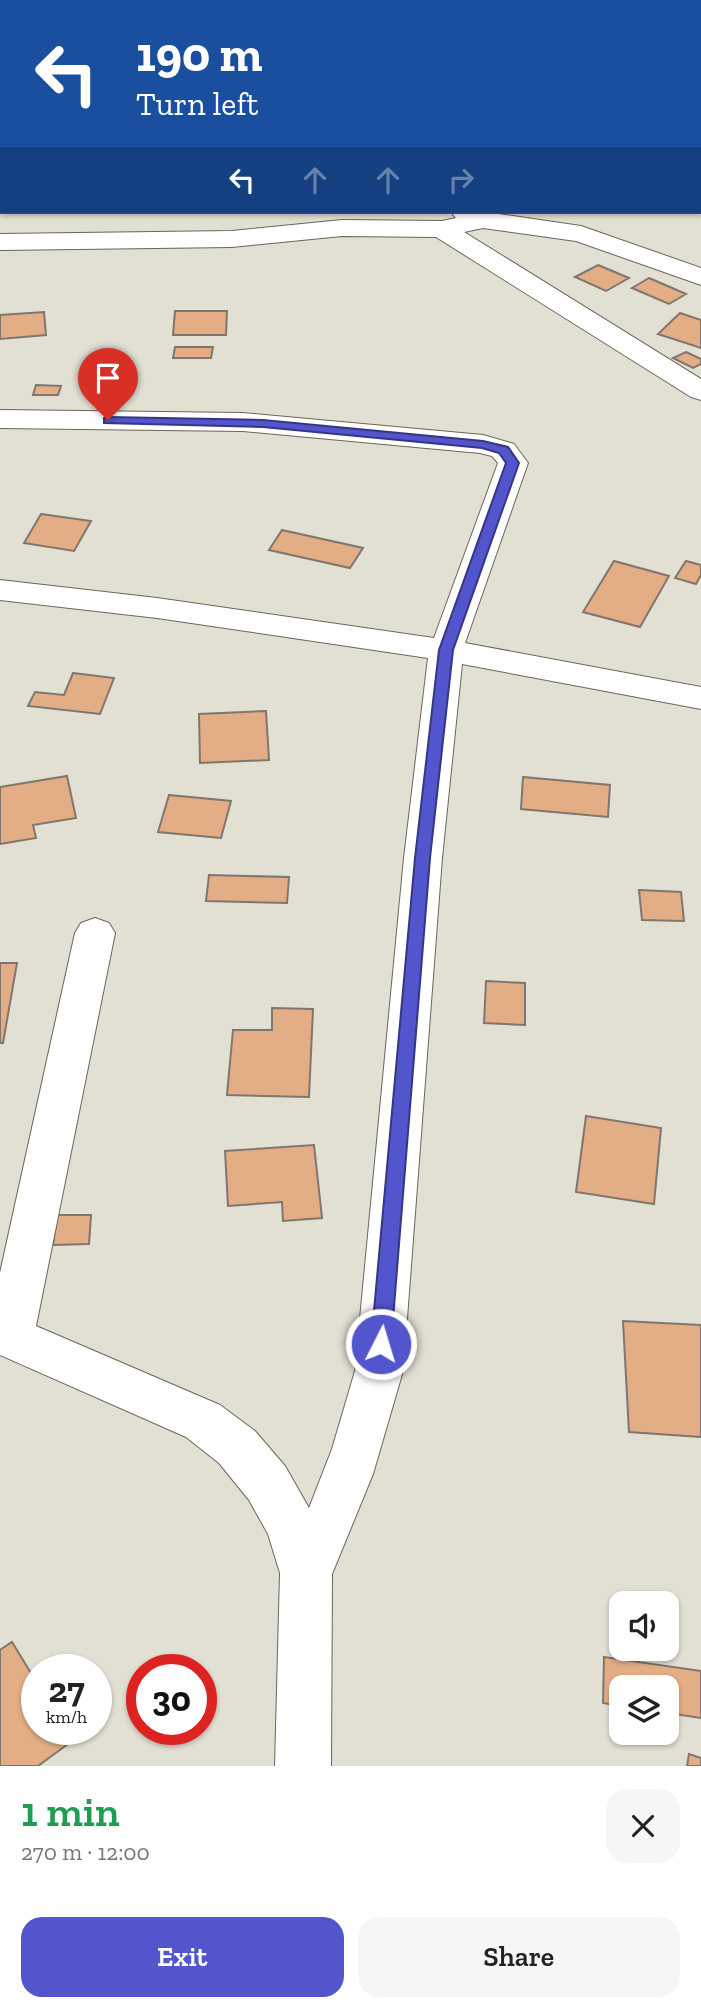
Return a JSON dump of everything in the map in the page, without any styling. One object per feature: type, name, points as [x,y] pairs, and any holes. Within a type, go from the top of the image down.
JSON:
[{"type":"street","points":[[342,228],[369,214]]},
{"type":"street","points":[[0,242],[232,239],[284,236],[342,228],[442,229],[473,216],[582,234],[701,276]]},
{"type":"street","points":[[442,229],[701,391]]},
{"type":"street","points":[[0,419],[255,423],[470,443],[503,450],[513,463],[446,650],[423,858],[379,1371],[363,1437],[339,1501],[306,1573]]},
{"type":"street","points":[[0,590],[157,608],[446,650],[701,698]]},
{"type":"street","points":[[95,933],[5,1334],[203,1421],[237,1447],[267,1483],[291,1525],[306,1573],[303,1766]]},
{"type":"building","points":[[598,265],[629,278],[606,291],[575,277]]},
{"type":"building","points":[[649,278],[686,294],[669,304],[632,288]]},
{"type":"building","points":[[175,311],[227,311],[226,335],[173,335]]},
{"type":"building","points":[[44,312],[46,335],[0,339],[0,315]]},
{"type":"building","points":[[680,313],[701,320],[701,348],[658,334]]},
{"type":"building","points":[[175,347],[213,347],[211,358],[173,358]]},
{"type":"building","points":[[686,352],[701,359],[701,364],[693,368],[673,358]]},
{"type":"building","points":[[36,385],[61,386],[58,395],[33,395]]},
{"type":"building","points":[[41,514],[91,521],[74,551],[24,543]]},
{"type":"building","points":[[282,530],[363,548],[350,568],[269,550]]},
{"type":"building","points":[[614,561],[669,576],[640,627],[583,612]]},
{"type":"building","points":[[686,561],[701,565],[701,575],[696,584],[675,578]]},
{"type":"building","points":[[73,673],[114,678],[100,714],[28,706],[35,692],[64,695]]},
{"type":"building","points":[[266,711],[269,760],[200,763],[199,714]]},
{"type":"building","points":[[67,776],[76,818],[33,825],[36,838],[0,844],[0,787]]},
{"type":"building","points":[[523,777],[610,785],[608,817],[521,809]]},
{"type":"building","points":[[169,795],[231,801],[221,838],[158,832]]},
{"type":"building","points":[[209,875],[289,877],[287,903],[206,901]]},
{"type":"building","points":[[639,890],[681,892],[684,921],[642,920]]},
{"type":"building","points":[[0,963],[17,963],[3,1043],[0,1043]]},
{"type":"building","points":[[486,981],[525,983],[525,1025],[484,1023]]},
{"type":"building","points":[[272,1008],[313,1009],[309,1097],[227,1095],[233,1030],[272,1030]]},
{"type":"building","points":[[586,1116],[661,1128],[654,1204],[576,1192]]},
{"type":"building","points":[[314,1145],[322,1218],[283,1221],[282,1202],[228,1206],[225,1151]]},
{"type":"building","points":[[57,1215],[91,1215],[89,1244],[53,1245]]},
{"type":"building","points":[[623,1321],[701,1325],[701,1437],[629,1432]]},
{"type":"building","points":[[12,1642],[21,1657],[21,1745],[67,1745],[38,1766],[0,1766],[0,1650]]},
{"type":"building","points":[[604,1657],[609,1658],[609,1661],[632,1661],[701,1671],[701,1718],[679,1715],[679,1675],[609,1675],[609,1704],[603,1703]]},
{"type":"building","points":[[689,1754],[701,1758],[701,1766],[687,1766]]},
{"type":"route","points":[[108,420],[263,423],[483,444],[503,450],[513,463],[446,650],[423,858],[381,1344]]}]
